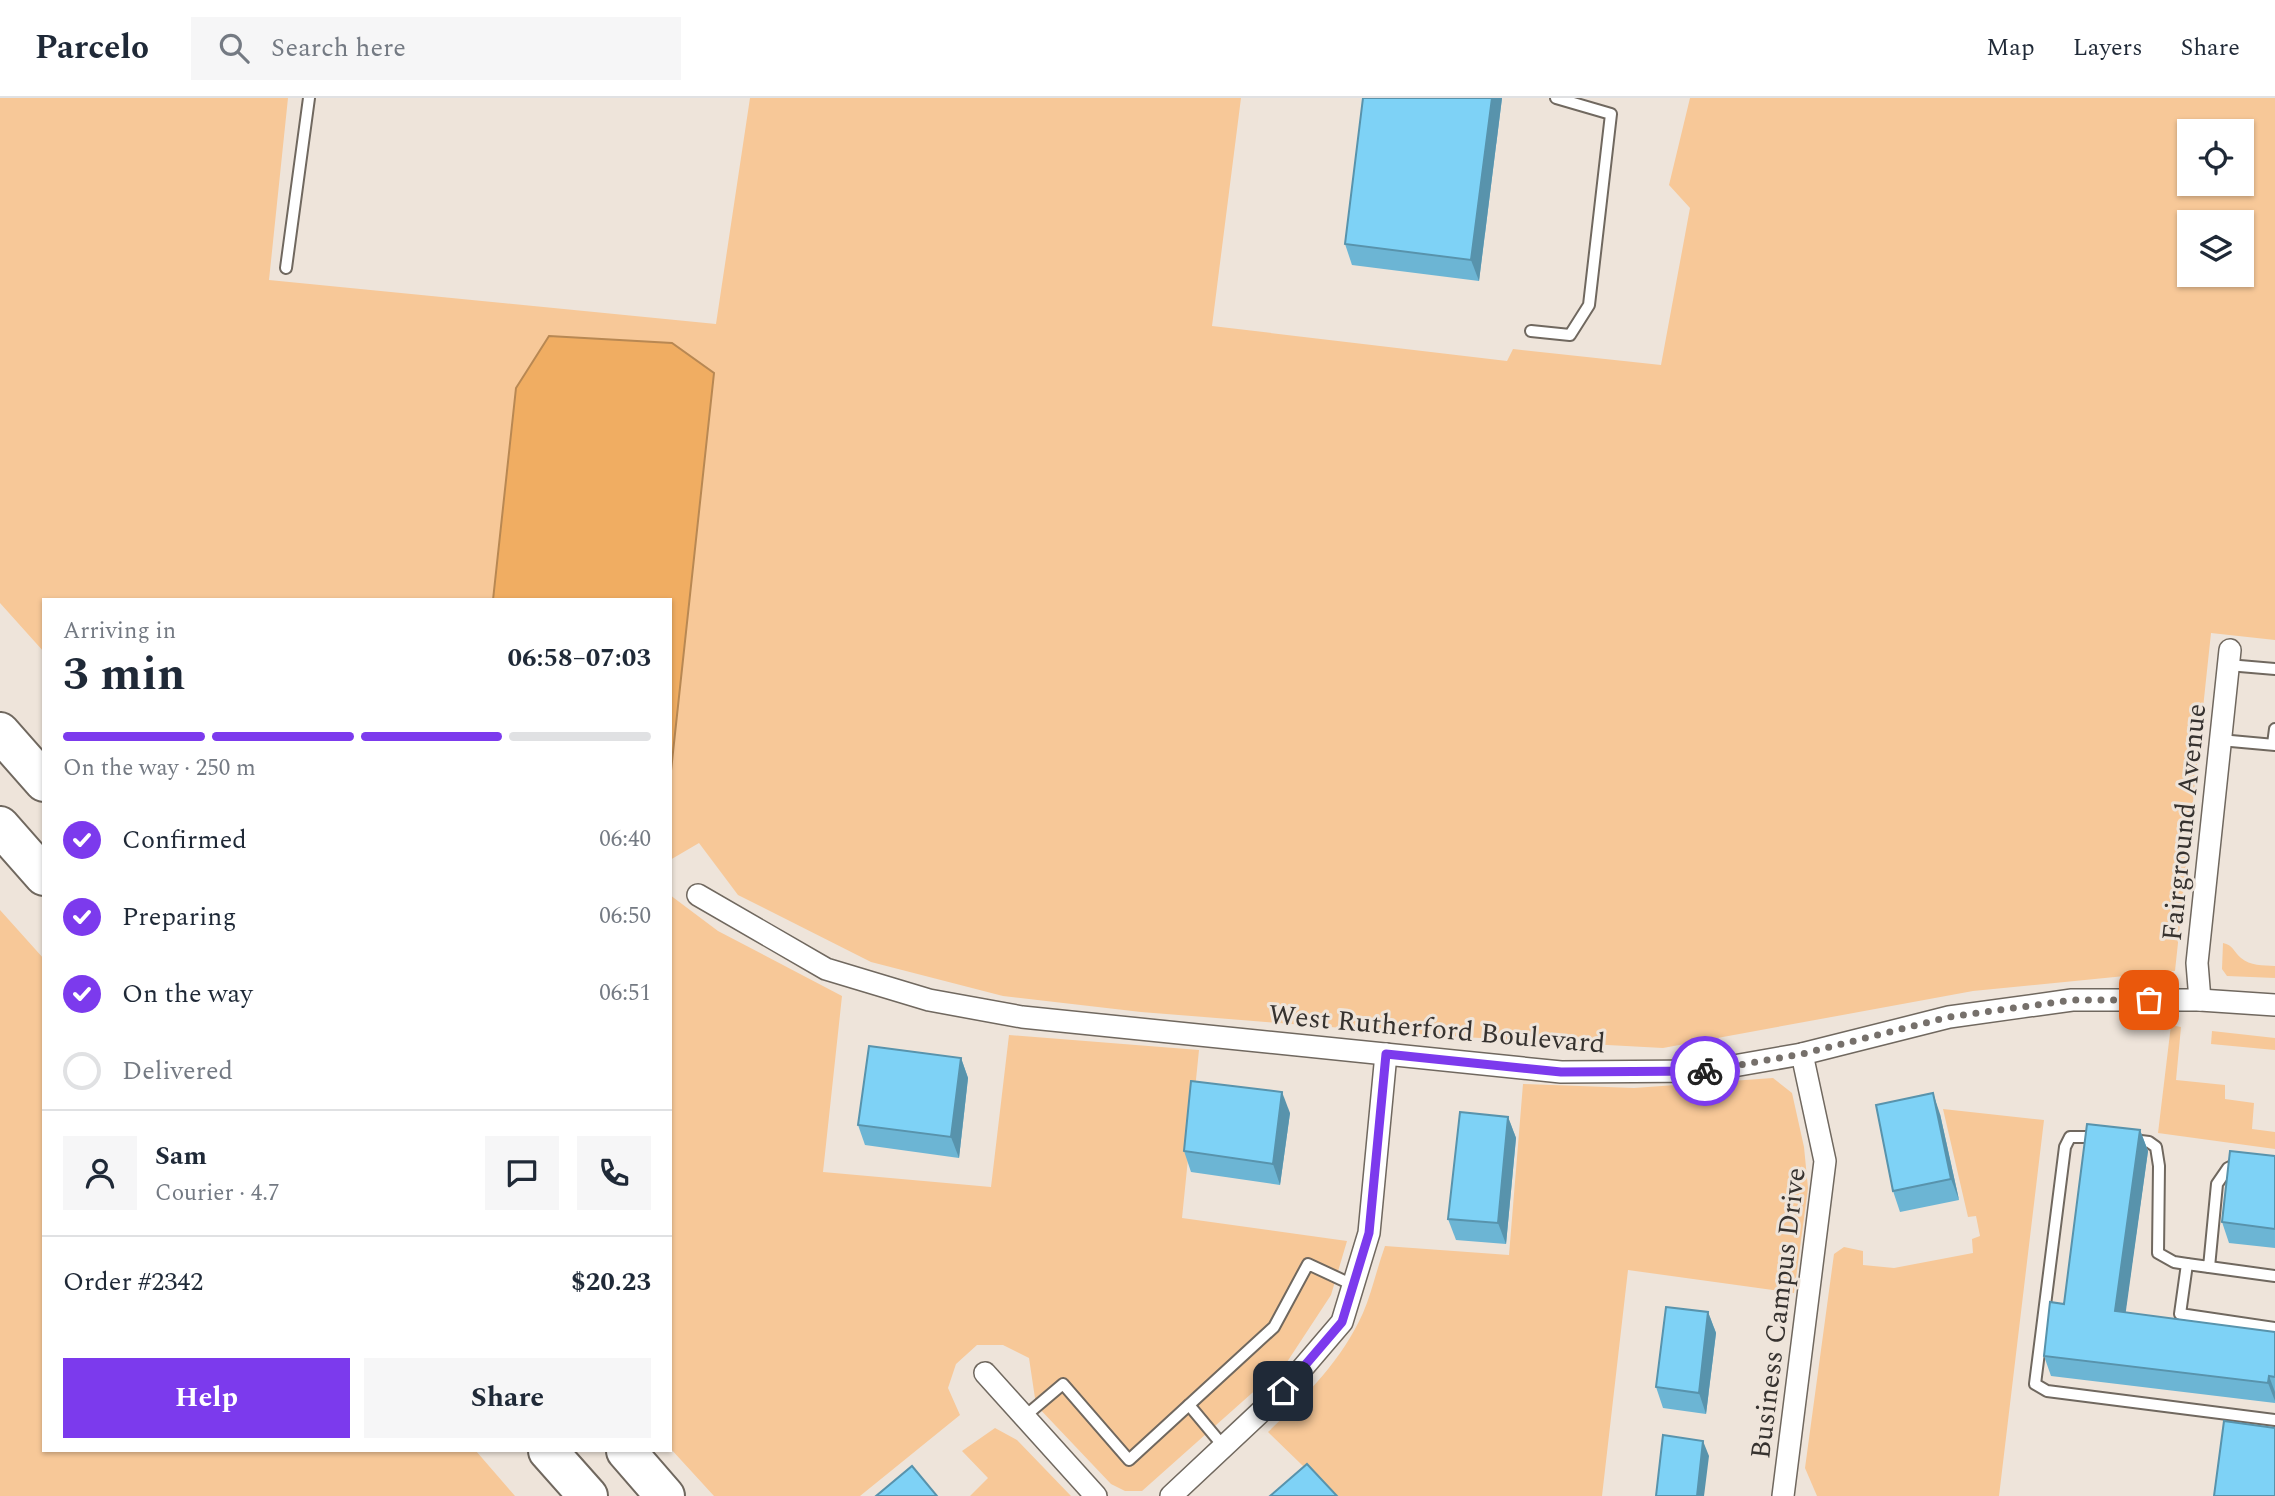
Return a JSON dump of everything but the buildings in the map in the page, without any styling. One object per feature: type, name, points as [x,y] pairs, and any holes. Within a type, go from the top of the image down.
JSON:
[{"type":"highway","points":[[0,732],[42,780]]},
{"type":"highway","points":[[0,827],[42,874]]},
{"type":"highway","points":[[549,1452],[587,1496]]},
{"type":"highway","points":[[627,1452],[665,1496]]},
{"type":"street","name":"Fairground Avenue","points":[[2200,1000],[2197,963],[2229,658]]},
{"type":"street","name":"West Rutherford Boulevard","points":[[698,895],[826,969],[929,1000],[1022,1017],[1561,1072],[1705,1071],[1802,1054],[1963,1015],[2072,1000],[2200,1000],[2275,1005]]},
{"type":"street","points":[[1171,1496],[1283,1391],[1342,1322],[1369,1233],[1386,1054]]},
{"type":"street","name":"Business Campus Drive","points":[[1783,1496],[1825,1161],[1802,1054]]},
{"type":"street","points":[[985,1373],[1096,1496]]},
{"type":"lane","points":[[286,268],[309,98]]},
{"type":"lane","points":[[1531,331],[1570,335],[1589,305],[1611,114],[1556,98]]},
{"type":"lane","points":[[2229,658],[2275,669]]},
{"type":"lane","points":[[2220,740],[2274,745],[2275,729]]},
{"type":"lane","points":[[2107,1138],[2079,1135],[2070,1137],[2065,1147],[2035,1384],[2047,1391],[2275,1420]]},
{"type":"lane","points":[[2121,1139],[2149,1142],[2156,1147],[2160,1166],[2158,1253],[2174,1262],[2275,1276]]},
{"type":"lane","points":[[2209,1267],[2217,1184],[2228,1168],[2241,1162],[2252,1163]]},
{"type":"lane","points":[[1024,1417],[1063,1384],[1129,1460],[1273,1327],[1308,1264],[1353,1285]]},
{"type":"lane","points":[[2187,1264],[2180,1314],[2275,1328]]},
{"type":"lane","points":[[1189,1405],[1224,1447]]},
{"type":"shaded area","points":[[0,98],[288,98],[269,280],[716,324],[750,98],[1241,98],[1212,326],[1507,361],[1513,349],[1661,365],[1690,208],[1669,185],[1690,98],[2275,98],[2275,640],[2211,633],[2175,971],[1973,991],[1663,1048],[1444,1036],[1141,1012],[1003,996],[871,962],[738,895],[699,843],[672,859],[672,762],[714,373],[516,388],[493,598],[42,598],[42,650],[0,603]]},
{"type":"shaded area","points":[[549,336],[672,343],[714,373],[672,762],[672,598],[493,598],[516,388]]},
{"type":"shaded area","points":[[672,896],[718,931],[842,996],[823,1172],[991,1187],[1009,1035],[1199,1050],[1182,1218],[1347,1241],[1331,1295],[1287,1362],[1142,1491],[1125,1491],[1111,1484],[1036,1405],[1029,1358],[1003,1345],[977,1345],[956,1364],[948,1388],[960,1415],[860,1496],[714,1496],[672,1450]]},
{"type":"shaded area","points":[[0,910],[42,957],[42,1452],[477,1452],[515,1496],[0,1496]]},
{"type":"shaded area","points":[[2223,943],[2248,962],[2275,966],[2275,978],[2227,976],[2222,969]]},
{"type":"shaded area","points":[[2171,1025],[2181,1027],[2176,1080],[2225,1085],[2225,1099],[2254,1103],[2252,1129],[2275,1132],[2275,1149],[2158,1133]]},
{"type":"shaded area","points":[[2212,1031],[2275,1038],[2275,1050],[2211,1044]]},
{"type":"shaded area","points":[[1773,1078],[1792,1093],[1804,1147],[1808,1188],[1794,1293],[1628,1270],[1602,1496],[1334,1496],[1268,1432],[1309,1391],[1344,1346],[1363,1313],[1385,1246],[1509,1255],[1523,1084],[1634,1088]]},
{"type":"shaded area","points":[[1943,1109],[2044,1120],[1999,1496],[1817,1496],[1805,1468],[1834,1254],[1844,1247],[1863,1251],[1863,1265],[1894,1268],[1973,1253],[1972,1239],[1980,1236],[1976,1216],[1968,1217]]},
{"type":"shaded area","points":[[995,1428],[1017,1440],[1071,1496],[970,1496],[988,1478],[962,1451]]},
{"type":"way so far","points":[[1705,1071],[1802,1054],[1949,1017],[2072,1000],[2149,1000]]},
{"type":"route","points":[[1283,1391],[1342,1322],[1369,1233],[1386,1054],[1561,1072],[1705,1071]]}]
